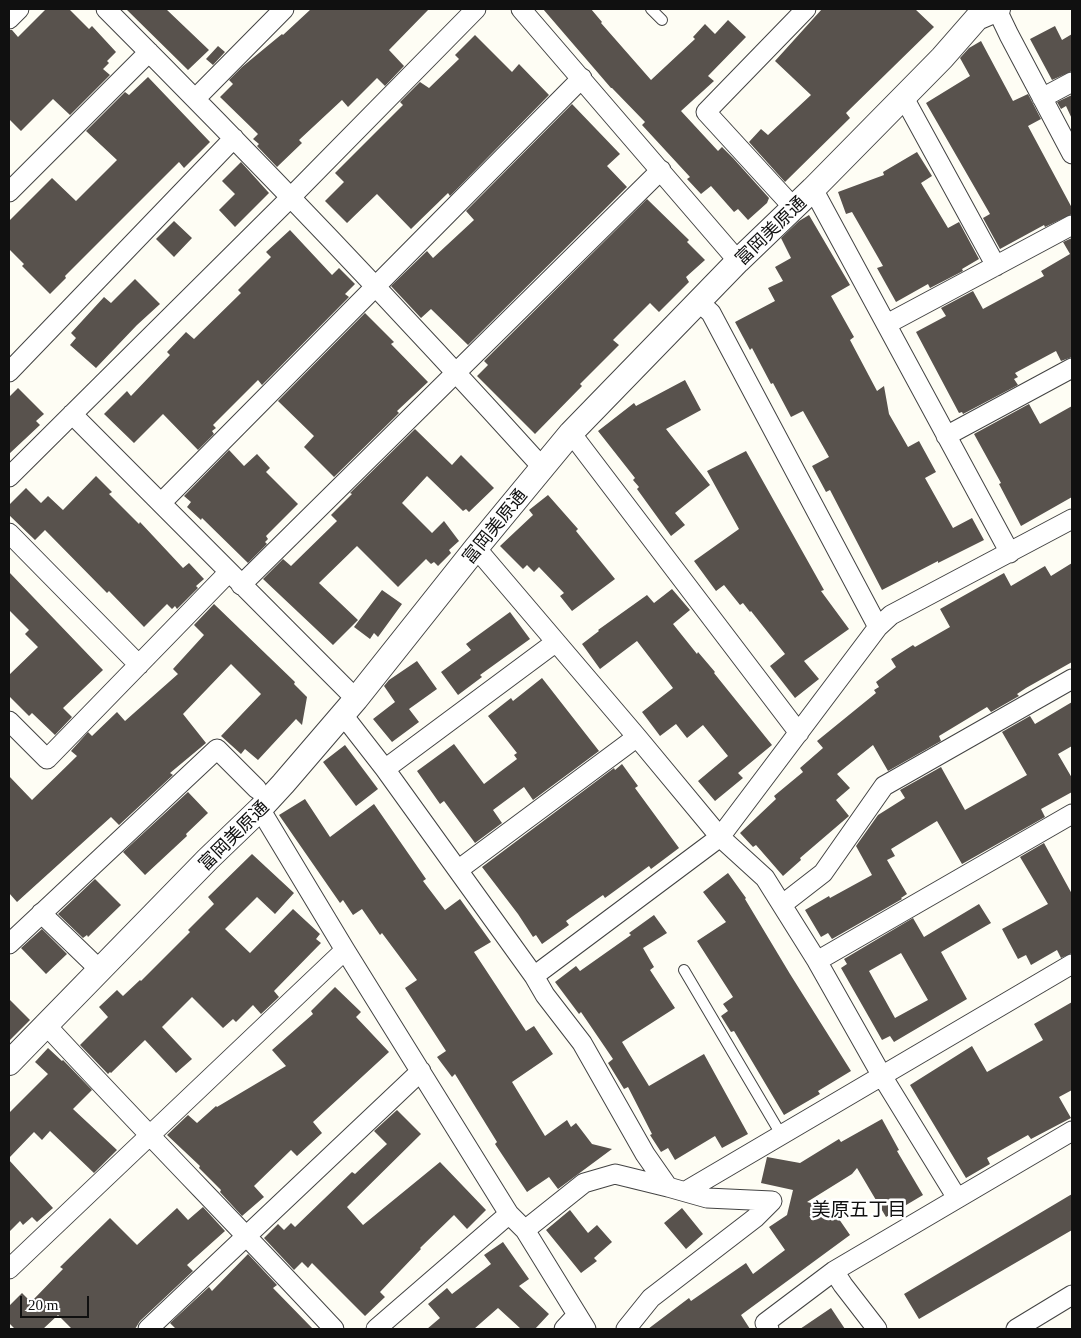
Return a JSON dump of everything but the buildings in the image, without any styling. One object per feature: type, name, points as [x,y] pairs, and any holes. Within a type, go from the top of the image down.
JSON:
[{"type":"street","points":[[9,19],[19,9]]},
{"type":"street","points":[[106,9],[291,196],[457,373],[542,467]]},
{"type":"street","points":[[195,99],[284,9]]},
{"type":"street","points":[[9,477],[476,9]]},
{"type":"street","points":[[521,9],[738,261]]},
{"type":"street","points":[[794,207],[706,112],[806,9]]},
{"type":"street","points":[[997,9],[1072,154]]},
{"type":"street","name":"富岡美原通","points":[[9,1063],[208,859],[258,799],[350,707],[476,548],[571,433],[738,261],[942,58],[977,18],[997,9]]},
{"type":"street","points":[[9,192],[149,52]]},
{"type":"street","points":[[161,503],[582,78]]},
{"type":"street","points":[[1042,98],[1072,82]]},
{"type":"street","points":[[904,96],[996,266]]},
{"type":"street","points":[[9,372],[234,138]]},
{"type":"street","points":[[9,721],[47,759],[139,664],[235,579],[457,373],[661,170]]},
{"type":"street","points":[[812,189],[1010,553]]},
{"type":"street","points":[[887,324],[1072,225]]},
{"type":"street","points":[[699,302],[711,313],[878,627]]},
{"type":"street","points":[[946,436],[1072,368]]},
{"type":"street","points":[[72,414],[235,579],[350,707],[385,769],[534,976],[545,995],[582,1043],[645,1154],[668,1187]]},
{"type":"street","points":[[571,433],[799,733]]},
{"type":"street","points":[[534,976],[720,837],[878,627],[891,615],[1072,519]]},
{"type":"street","points":[[9,533],[139,664]]},
{"type":"street","points":[[476,548],[720,837],[765,878],[817,961],[882,1076],[957,1198]]},
{"type":"street","points":[[385,769],[556,642]]},
{"type":"street","points":[[782,904],[823,873],[884,786],[1072,679]]},
{"type":"street","points":[[458,870],[637,737]]},
{"type":"street","points":[[9,944],[217,750],[258,799],[344,950],[509,1214],[525,1230],[582,1322],[564,1329]]},
{"type":"street","points":[[817,961],[1071,818]]},
{"type":"street","points":[[41,913],[100,970]]},
{"type":"street","points":[[9,1269],[344,950]]},
{"type":"street","points":[[686,1192],[1072,964]]},
{"type":"street","points":[[46,1025],[149,1136],[246,1235],[334,1329]]},
{"type":"street","points":[[148,1329],[421,1071]]},
{"type":"street","points":[[769,1329],[766,1323],[834,1271],[1072,1131]]},
{"type":"street","points":[[525,1230],[584,1183],[615,1174],[707,1198],[772,1201],[755,1218],[652,1298],[626,1329]]},
{"type":"street","points":[[376,1329],[509,1214]]},
{"type":"street","points":[[834,1271],[877,1329]]},
{"type":"street","points":[[1016,1329],[1072,1295]]},
{"type":"lane","points":[[651,9],[662,20]]},
{"type":"lane","points":[[684,970],[782,1136]]},
{"type":"district","name":"美原五丁目","points":[[859,1209]]}]
